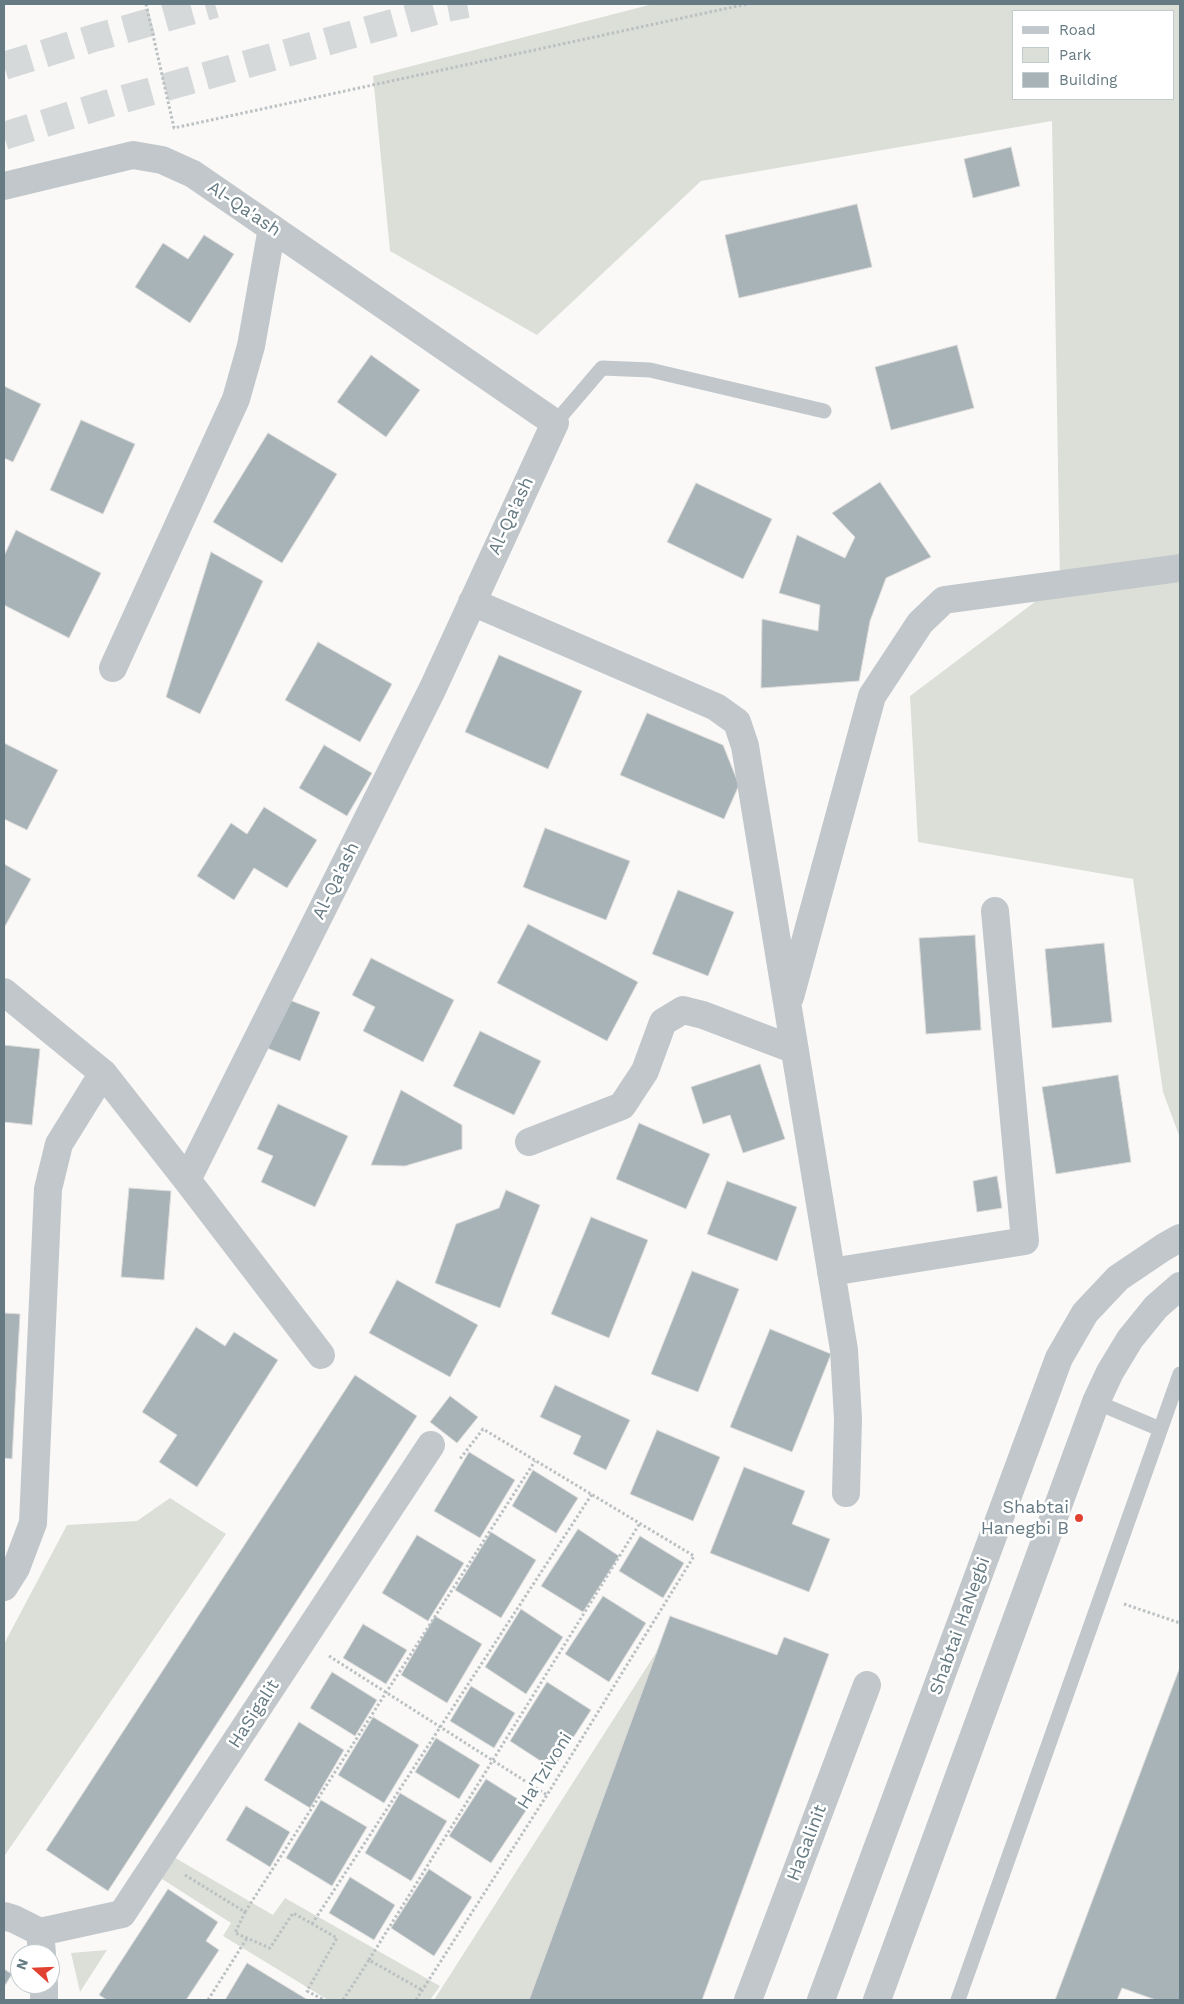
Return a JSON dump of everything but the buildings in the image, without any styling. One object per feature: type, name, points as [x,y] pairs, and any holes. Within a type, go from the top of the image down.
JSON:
[{"type":"street","name":"Al-Qa'ash","points":[[4,186],[133,155],[162,160],[193,174],[555,423],[432,690],[187,1180]]},
{"type":"street","points":[[113,668],[236,399],[252,346],[272,228]]},
{"type":"street","points":[[787,1006],[872,696],[920,623],[944,600],[1180,568]]},
{"type":"street","points":[[472,602],[716,706],[738,722],[744,746],[844,1350],[848,1418],[846,1492]]},
{"type":"street","points":[[832,1272],[1025,1241],[995,911]]},
{"type":"street","points":[[4,992],[103,1074],[187,1180],[320,1355]]},
{"type":"street","points":[[529,1142],[622,1106],[645,1071],[663,1022],[683,1010],[703,1015],[795,1050]]},
{"type":"street","points":[[4,1587],[16,1568],[33,1523],[48,1189],[59,1144],[103,1074]]},
{"type":"street","name":"Shabtai HaNegbi","points":[[821,2000],[1059,1358],[1085,1312],[1118,1278],[1180,1238]]},
{"type":"street","points":[[876,2000],[1096,1402],[1110,1372],[1130,1340],[1156,1307],[1180,1286]]},
{"type":"street","name":"HaSigalit","points":[[4,1916],[14,1919],[41,1943],[122,1914],[431,1445]]},
{"type":"street","name":"HaGalinit","points":[[748,2000],[867,1685]]},
{"type":"lane","points":[[555,423],[602,368],[650,370],[824,411]]},
{"type":"lane","points":[[958,2000],[1180,1374]]},
{"type":"lane","points":[[1096,1402],[1160,1429]]},
{"type":"path","points":[[146,4],[174,128],[747,4]]},
{"type":"path","points":[[343,2000],[494,1761],[640,1523],[483,1429]]},
{"type":"path","points":[[324,2000],[307,1991],[337,1938],[293,1913],[270,1948],[235,1933],[245,1912],[535,1460]]},
{"type":"path","points":[[312,1924],[592,1494]]},
{"type":"path","name":"Ha'Tzivoni","points":[[416,2000],[547,1795],[694,1556],[640,1523]]},
{"type":"path","points":[[1101,1596],[1180,1623]]},
{"type":"path","points":[[303,1639],[547,1795]]},
{"type":"path","points":[[159,1859],[245,1912]]},
{"type":"path","points":[[208,2000],[247,1938]]},
{"type":"path","points":[[369,1960],[422,1990]]},
{"type":"green space","points":[[653,4],[1180,4],[1180,1138],[1163,1092],[1133,879],[918,842],[910,696],[1060,583],[1052,121],[701,181],[537,335],[390,251],[373,76]]},
{"type":"green space","points":[[170,1498],[226,1534],[4,1855],[4,1644],[67,1525],[137,1521]]},
{"type":"green space","points":[[659,1648],[529,2000],[434,2000]]},
{"type":"green space","points":[[172,1856],[273,1915],[285,1898],[440,1986],[430,2000],[328,2000],[223,1936],[231,1923],[162,1879]]},
{"type":"green space","points":[[107,1950],[80,1992],[71,1953]]},
{"type":"tunnel","points":[[4,66],[215,4]]},
{"type":"tunnel","points":[[4,136],[113,102],[446,8],[467,4]]},
{"type":"place","name":"Shabtai Hanegbi B","points":[[1079,1518]]}]
